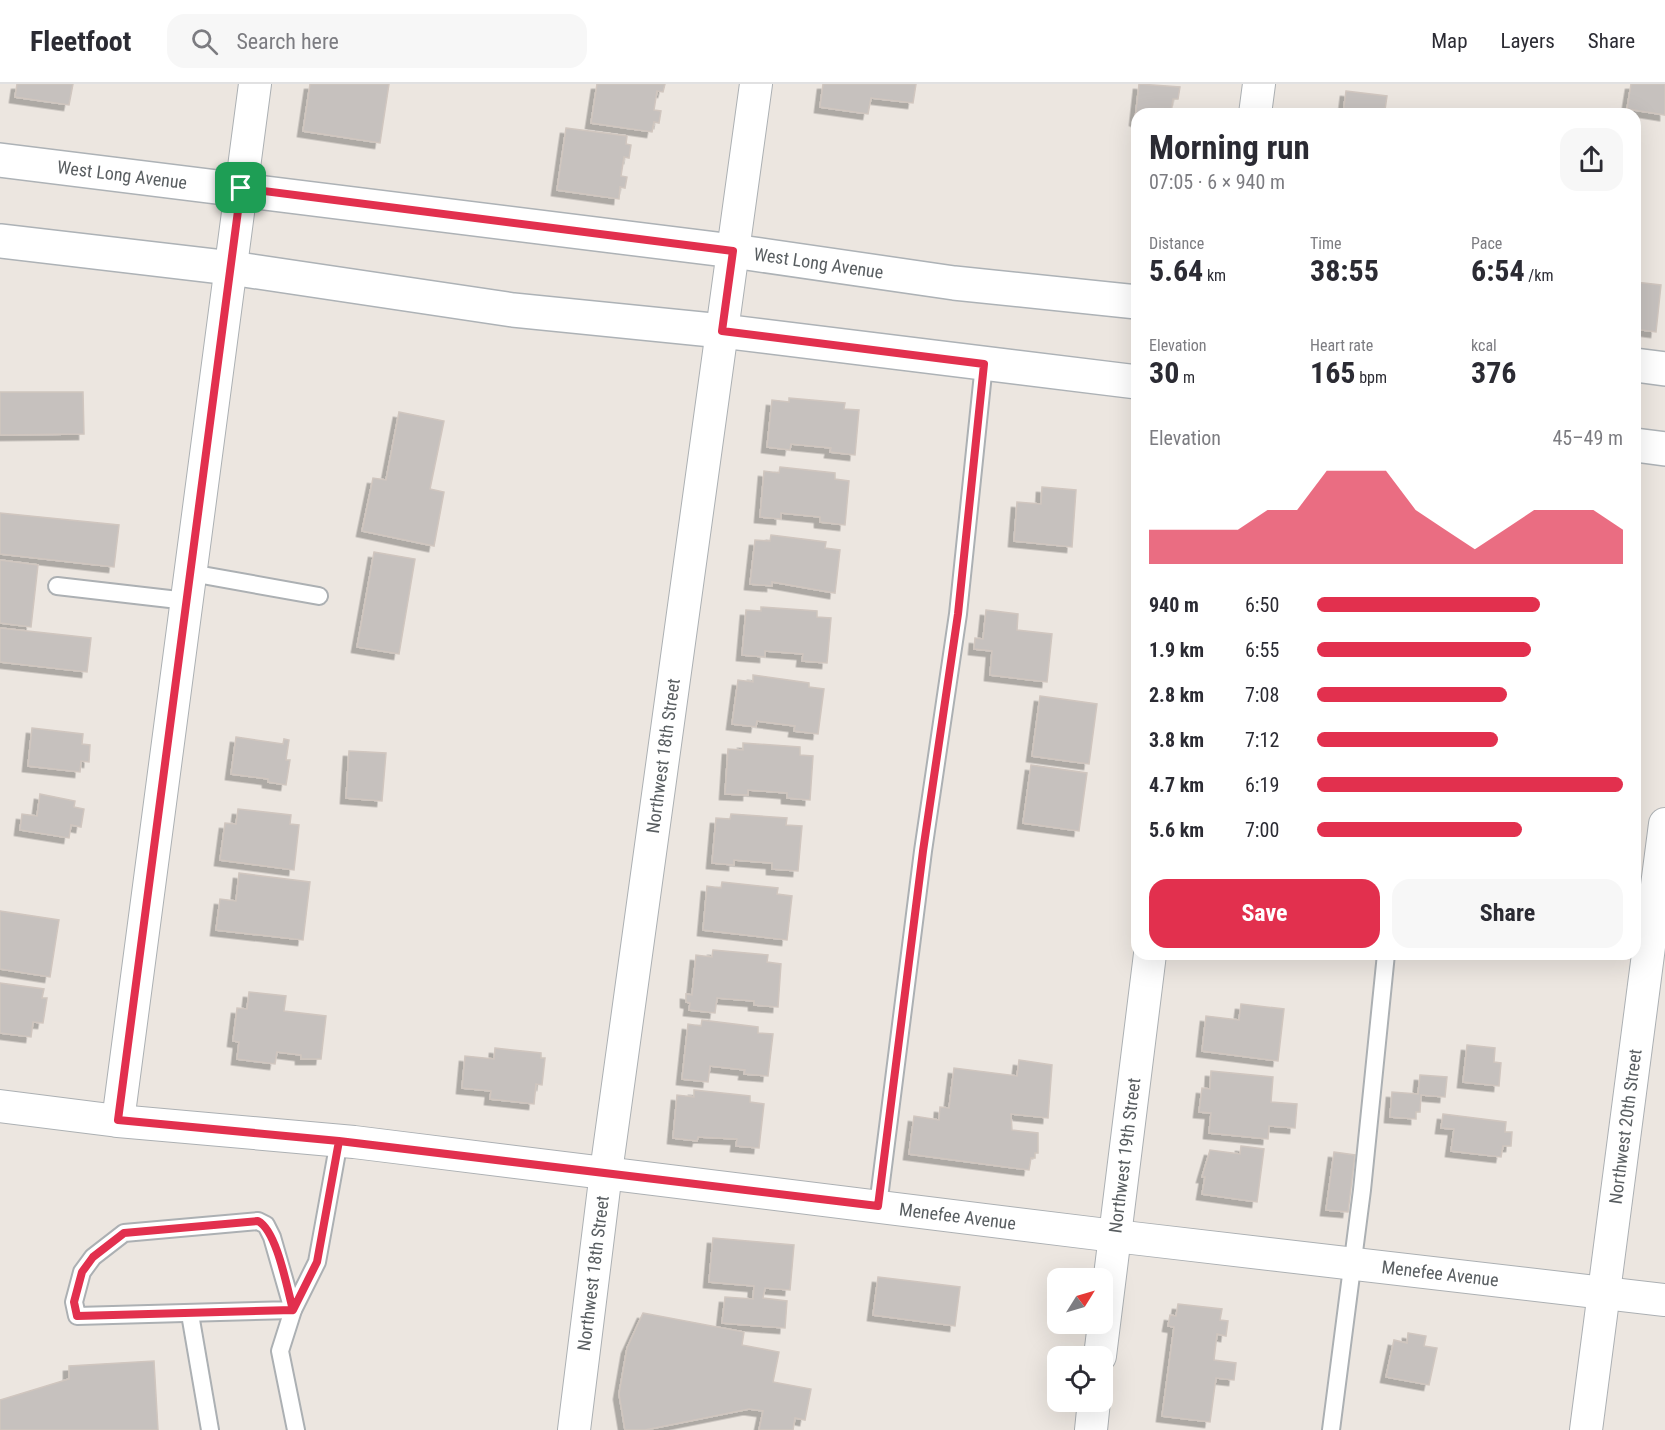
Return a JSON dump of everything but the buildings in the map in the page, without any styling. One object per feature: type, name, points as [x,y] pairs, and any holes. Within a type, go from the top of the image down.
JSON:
[{"type":"main road","name":"West Long Avenue","points":[[0,160],[241,188],[733,251],[954,283],[1131,301]]},
{"type":"main road","points":[[0,241],[231,268],[513,310],[722,331],[1131,381]]},
{"type":"main road","points":[[1641,366],[1665,369]]},
{"type":"main road","points":[[1641,446],[1665,449]]},
{"type":"street","points":[[118,1120],[255,84]]},
{"type":"street","name":"Northwest 18th Street","points":[[574,1430],[606,1172],[756,84]]},
{"type":"street","points":[[1256,108],[1259,84]]},
{"type":"street","name":"Northwest 20th Street","points":[[1586,1430],[1665,824]]},
{"type":"street","name":"Northwest 19th Street","points":[[1101,1346],[1149,960]]},
{"type":"street","name":"Menefee Avenue","points":[[0,1106],[118,1120],[339,1141],[606,1172],[1115,1236],[1665,1300]]},
{"type":"street","points":[[1091,1430],[1093,1412]]},
{"type":"lane","points":[[878,1206],[923,851],[958,614],[984,364]]},
{"type":"lane","points":[[57,586],[189,587],[319,596]]},
{"type":"lane","points":[[1331,1430],[1362,1190],[1385,960]]},
{"type":"lane","points":[[296,1430],[280,1351],[293,1310],[317,1262],[339,1141]]},
{"type":"lane","points":[[258,1221],[266,1226],[272,1237],[293,1310],[77,1316],[74,1302],[76,1287],[82,1272],[93,1257],[124,1233],[258,1221]]},
{"type":"lane","points":[[190,1314],[210,1430]]},
{"type":"route","points":[[241,188],[118,1120],[339,1141],[317,1262],[293,1310],[272,1237],[266,1226],[258,1221],[124,1233],[93,1257],[82,1272],[76,1287],[74,1302],[77,1316],[293,1310],[317,1262],[328,1205],[339,1141],[878,1206],[923,851],[958,614],[984,364],[722,331],[733,251],[241,188]]}]
